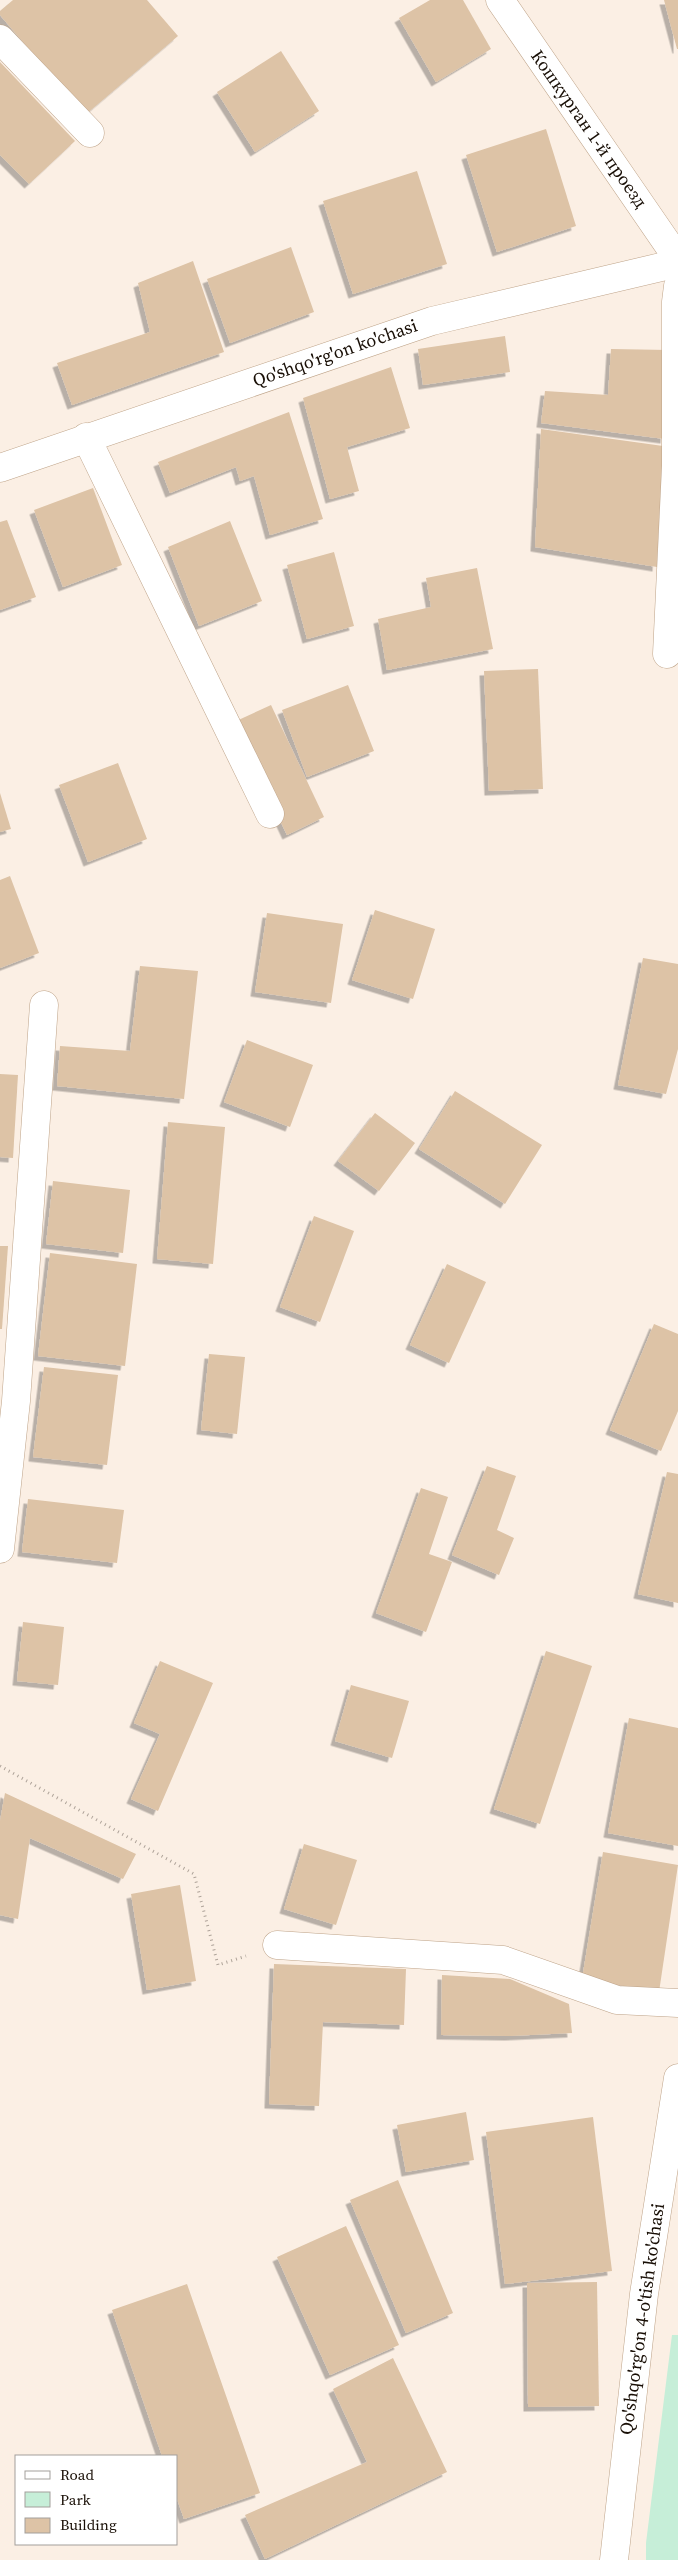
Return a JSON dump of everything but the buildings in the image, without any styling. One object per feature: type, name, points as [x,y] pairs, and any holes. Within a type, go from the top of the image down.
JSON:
[{"type":"street","name":"Кошкурган 1-й проезд","points":[[500,0],[678,259]]},
{"type":"street","points":[[0,39],[90,133]]},
{"type":"street","name":"Qo'shqo'rg'on ko'chasi","points":[[0,468],[86,437],[432,321],[678,263]]},
{"type":"street","points":[[667,654],[676,466],[676,302],[678,286]]},
{"type":"street","points":[[86,437],[270,814]]},
{"type":"street","points":[[0,1549],[16,1401],[44,1005]]},
{"type":"street","points":[[277,1945],[504,1960],[617,2000],[678,2003]]},
{"type":"street","name":"Qo'shqo'rg'on 4-o'tish ko'chasi","points":[[614,2560],[644,2294],[678,2078]]},
{"type":"path","points":[[0,1766],[194,1874],[218,1965],[277,1945]]},
{"type":"green space","points":[[672,2335],[678,2335],[678,2560],[646,2560],[646,2543]]}]
